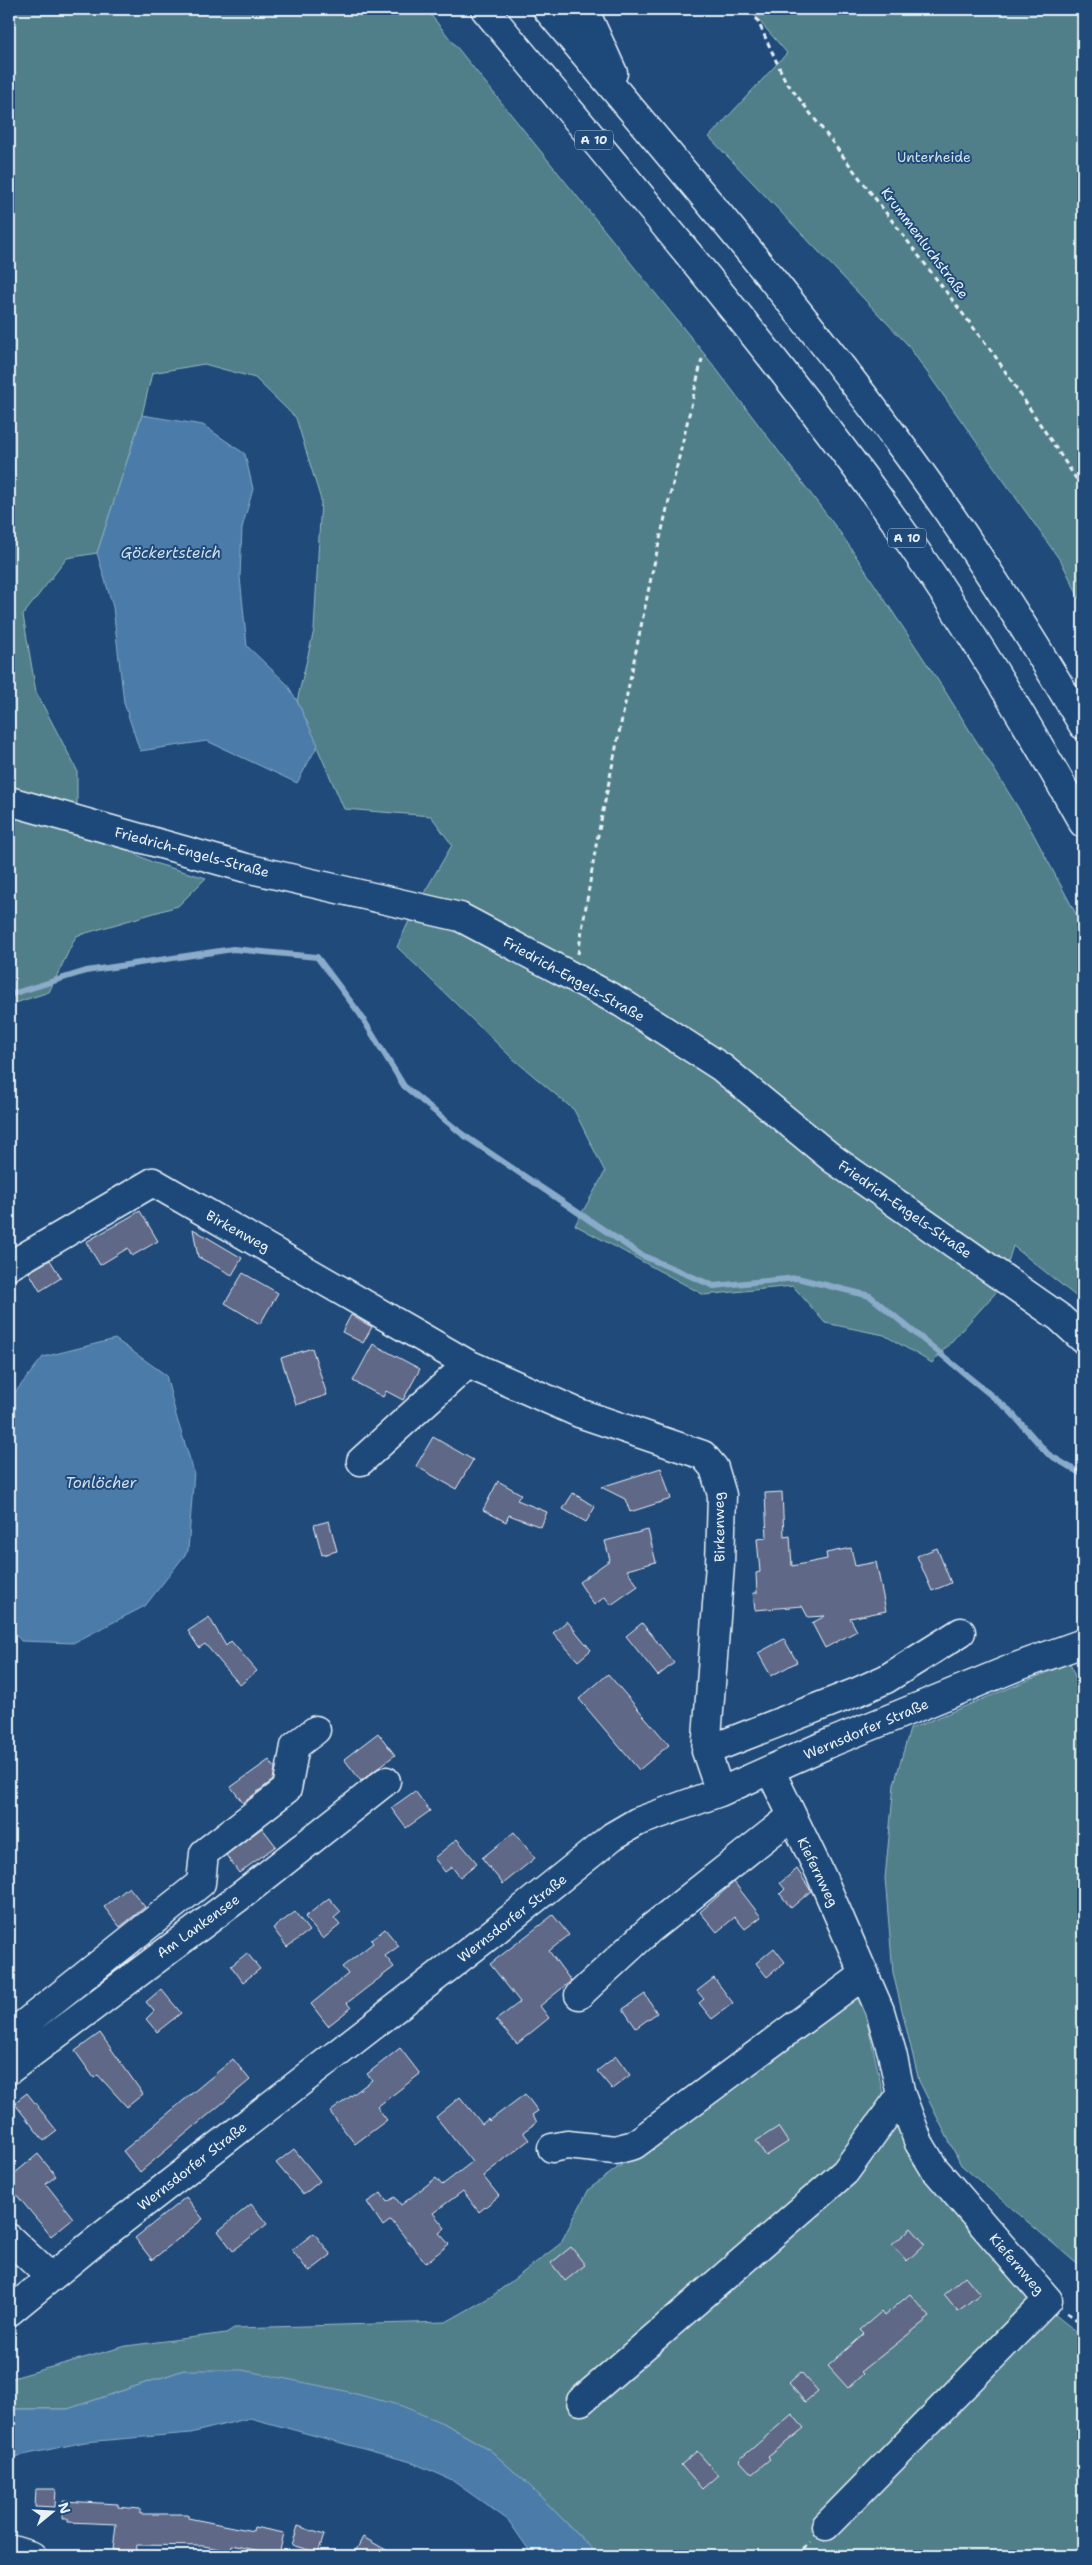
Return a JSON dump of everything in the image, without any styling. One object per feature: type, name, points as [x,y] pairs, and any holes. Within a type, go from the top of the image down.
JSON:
[{"type":"main road","name":"A 10","points":[[485,9],[702,272],[853,464],[961,617],[1027,724],[1083,823]]},
{"type":"main road","points":[[547,9],[803,317],[896,439],[962,532],[1026,629],[1083,724]]},
{"type":"main road","points":[[584,9],[628,106]]},
{"type":"main road","name":"Friedrich-Engels-Straße","points":[[9,801],[246,868],[460,917],[622,1003],[721,1067],[833,1159],[1059,1317],[1083,1339]]},
{"type":"main road","name":"Birkenweg","points":[[9,1266],[153,1182],[468,1364],[579,1413],[703,1455],[714,1468],[722,1495],[720,1564],[706,1750],[720,1792]]},
{"type":"main road","points":[[361,1461],[468,1364]]},
{"type":"main road","points":[[706,1750],[886,1679],[961,1632]]},
{"type":"main road","name":"Wernsdorfer Straße","points":[[9,2312],[50,2277],[490,1936],[613,1836],[637,1822],[720,1792],[1016,1667],[1083,1643]]},
{"type":"main road","name":"Am Lankensee","points":[[9,2036],[200,1883],[204,1853],[287,1788],[295,1746],[316,1730]]},
{"type":"main road","name":"Kiefernweg","points":[[770,1770],[791,1817],[821,1875],[880,2011],[901,2095],[919,2143],[934,2168],[1048,2300],[826,2526]]},
{"type":"main road","name":"Am Lankensee","points":[[9,2070],[243,1894],[386,1781]]},
{"type":"main road","points":[[579,1995],[650,1928],[791,1817]]},
{"type":"main road","points":[[552,2148],[567,2144],[615,2150],[634,2145],[865,1974]]},
{"type":"main road","points":[[581,2401],[845,2172],[901,2095]]},
{"type":"main road","points":[[9,2238],[50,2277]]},
{"type":"main road","points":[[9,2266],[18,2266],[50,2277]]},
{"type":"main road","points":[[9,2549],[32,2556]]},
{"type":"path","name":"Krummenluchstraße","points":[[756,9],[756,18],[785,80],[995,356],[1083,489]]},
{"type":"path","points":[[570,975],[576,964],[580,946],[597,840],[652,573],[702,359]]},
{"type":"green space","points":[[9,9],[426,9],[714,366],[842,535],[945,691],[1027,822],[1083,927],[1083,1302],[1013,1246],[1000,1288],[932,1363],[884,1335],[825,1323],[793,1286],[704,1295],[575,1225],[605,1172],[574,1110],[511,1057],[397,947],[414,910],[452,845],[431,816],[344,809],[297,701],[314,630],[321,500],[296,418],[255,378],[204,364],[152,373],[142,415],[97,553],[67,558],[23,615],[36,692],[77,770],[77,806],[9,792]]},
{"type":"green space","name":"Unterheide","points":[[749,9],[1083,9],[1083,605],[1062,563],[907,344],[709,137],[787,53]]},
{"type":"green space","points":[[9,806],[75,824],[154,863],[206,878],[178,906],[76,936],[49,992],[9,1005]]},
{"type":"green space","points":[[1070,1663],[1083,1699],[1083,2269],[961,2165],[919,2081],[893,1973],[885,1878],[894,1784],[910,1729]]},
{"type":"green space","points":[[860,1988],[885,2103],[1033,2297],[1083,2337],[1083,2556],[599,2556],[530,2486],[490,2450],[445,2424],[184,2370],[68,2409],[9,2409],[9,2379],[126,2346],[226,2333],[234,2328],[446,2322],[492,2296],[560,2244],[589,2189]]},
{"type":"water","name":"Göckertsteich","points":[[142,415],[203,425],[245,454],[253,489],[242,528],[240,577],[247,646],[287,684],[318,745],[297,783],[207,741],[140,751],[124,703],[113,607],[97,553]]},
{"type":"water","name":"Tonlöcher","points":[[115,1339],[166,1375],[177,1419],[194,1472],[188,1551],[145,1606],[73,1643],[21,1641],[9,1626],[9,1400],[43,1357]]},
{"type":"water","points":[[184,2370],[242,2370],[341,2390],[402,2406],[445,2424],[490,2450],[530,2486],[599,2556],[533,2556],[508,2520],[450,2479],[411,2462],[250,2418],[191,2433],[85,2442],[9,2458],[9,2409],[68,2409]]},
{"type":"building","points":[[140,1211],[158,1241],[132,1256],[128,1248],[100,1265],[86,1242]]},
{"type":"building","points":[[193,1229],[242,1258],[232,1275],[198,1257]]},
{"type":"building","points":[[50,1260],[61,1278],[40,1291],[29,1272]]},
{"type":"building","points":[[243,1273],[278,1293],[260,1324],[225,1303]]},
{"type":"building","points":[[351,1315],[372,1327],[363,1343],[342,1332]]},
{"type":"building","points":[[373,1344],[420,1369],[403,1400],[386,1391],[383,1397],[353,1381]]},
{"type":"building","points":[[312,1348],[327,1395],[296,1405],[281,1358]]},
{"type":"building","points":[[433,1437],[473,1460],[456,1489],[416,1466]]},
{"type":"building","points":[[661,1468],[671,1499],[630,1512],[625,1499],[601,1487]]},
{"type":"building","points":[[498,1481],[521,1494],[517,1500],[547,1512],[541,1527],[509,1515],[506,1522],[483,1510]]},
{"type":"building","points":[[782,1492],[784,1537],[790,1536],[792,1566],[827,1559],[826,1553],[851,1548],[855,1566],[876,1562],[886,1611],[850,1618],[857,1631],[825,1648],[812,1623],[825,1616],[808,1617],[802,1606],[755,1610],[753,1593],[757,1593],[756,1573],[760,1572],[757,1539],[767,1538],[765,1493]]},
{"type":"building","points":[[573,1493],[595,1507],[586,1522],[563,1509]]},
{"type":"building","points":[[329,1521],[337,1551],[322,1555],[314,1525]]},
{"type":"building","points":[[648,1530],[656,1562],[627,1570],[638,1586],[611,1605],[605,1597],[594,1605],[579,1582],[610,1560],[605,1541]]},
{"type":"building","points":[[937,1548],[951,1583],[932,1591],[917,1556]]},
{"type":"building","points":[[209,1617],[226,1646],[231,1641],[257,1671],[240,1685],[205,1644],[199,1648],[188,1631]]},
{"type":"building","points":[[567,1621],[591,1650],[578,1661],[553,1633]]},
{"type":"building","points":[[642,1623],[674,1663],[658,1676],[626,1636]]},
{"type":"building","points":[[784,1639],[797,1662],[771,1676],[758,1653]]},
{"type":"building","points":[[608,1674],[669,1745],[639,1770],[579,1699]]},
{"type":"building","points":[[378,1733],[395,1755],[361,1781],[344,1759]]},
{"type":"building","points":[[269,1760],[275,1768],[273,1780],[243,1803],[231,1787]]},
{"type":"building","points":[[415,1791],[430,1811],[406,1828],[391,1808]]},
{"type":"building","points":[[262,1828],[276,1846],[239,1873],[226,1855]]},
{"type":"building","points":[[514,1832],[535,1858],[503,1884],[482,1858]]},
{"type":"building","points":[[457,1839],[477,1863],[460,1877],[452,1867],[445,1872],[434,1858]]},
{"type":"building","points":[[797,1869],[811,1891],[791,1908],[780,1894],[785,1889],[780,1883]]},
{"type":"building","points":[[734,1882],[761,1917],[745,1929],[735,1917],[717,1932],[700,1912]]},
{"type":"building","points":[[129,1887],[145,1907],[120,1927],[104,1907]]},
{"type":"building","points":[[329,1898],[341,1912],[334,1918],[340,1925],[323,1939],[305,1917]]},
{"type":"building","points":[[295,1912],[309,1931],[287,1947],[273,1928]]},
{"type":"building","points":[[553,1915],[569,1935],[549,1951],[571,1981],[540,2006],[549,2018],[517,2044],[496,2020],[520,2002],[490,1964]]},
{"type":"building","points":[[385,1929],[399,1946],[385,1956],[394,1967],[347,2003],[351,2008],[328,2026],[311,2004],[348,1974],[342,1967],[373,1943],[371,1940]]},
{"type":"building","points":[[774,1948],[785,1962],[767,1977],[756,1963]]},
{"type":"building","points":[[247,1953],[260,1969],[243,1982],[231,1966]]},
{"type":"building","points":[[714,1978],[733,2003],[712,2019],[699,2003],[704,1999],[697,1991]]},
{"type":"building","points":[[161,1989],[181,2013],[157,2032],[146,2019],[154,2011],[146,2002]]},
{"type":"building","points":[[645,1994],[657,2013],[636,2028],[623,2009]]},
{"type":"building","points":[[100,2033],[143,2094],[127,2107],[98,2075],[94,2078],[75,2051]]},
{"type":"building","points":[[400,2048],[420,2074],[377,2107],[387,2120],[355,2144],[330,2112],[372,2080],[367,2074]]},
{"type":"building","points":[[616,2056],[630,2075],[612,2089],[597,2071]]},
{"type":"building","points":[[233,2059],[250,2080],[140,2172],[123,2151]]},
{"type":"building","points":[[27,2093],[57,2131],[44,2141],[14,2103]]},
{"type":"building","points":[[525,2094],[538,2111],[532,2115],[537,2122],[523,2132],[529,2140],[483,2176],[499,2196],[479,2212],[463,2191],[433,2213],[445,2228],[439,2233],[449,2244],[426,2263],[391,2220],[383,2226],[367,2202],[381,2193],[387,2202],[395,2197],[401,2205],[436,2178],[442,2185],[472,2162],[436,2117],[460,2097],[482,2124],[488,2119],[489,2121]]},
{"type":"building","points":[[778,2127],[788,2142],[766,2156],[756,2141]]},
{"type":"building","points":[[294,2149],[320,2181],[303,2195],[276,2163]]},
{"type":"building","points":[[38,2154],[56,2176],[46,2184],[73,2218],[51,2236],[9,2186],[9,2178]]},
{"type":"building","points":[[186,2197],[203,2219],[152,2260],[135,2238]]},
{"type":"building","points":[[251,2204],[267,2224],[233,2251],[218,2231]]},
{"type":"building","points":[[911,2228],[925,2244],[907,2261],[892,2245]]},
{"type":"building","points":[[314,2233],[331,2255],[309,2272],[292,2250]]},
{"type":"building","points":[[571,2247],[585,2265],[565,2281],[551,2263]]},
{"type":"building","points":[[965,2276],[980,2294],[958,2311],[944,2294]]},
{"type":"building","points":[[910,2294],[930,2317],[861,2372],[863,2374],[848,2388],[828,2366],[864,2334],[860,2330],[881,2312],[884,2316]]},
{"type":"building","points":[[801,2372],[818,2391],[805,2402],[789,2383]]},
{"type":"building","points":[[792,2414],[804,2428],[768,2457],[770,2459],[752,2474],[739,2460]]},
{"type":"building","points":[[697,2451],[718,2475],[702,2489],[681,2465]]},
{"type":"building","points":[[36,2489],[56,2489],[55,2507],[35,2506]]},
{"type":"building","points":[[63,2501],[118,2504],[118,2507],[140,2509],[140,2514],[188,2514],[188,2518],[253,2531],[254,2527],[284,2533],[279,2555],[232,2545],[230,2551],[204,2546],[137,2545],[136,2553],[113,2550],[116,2524],[68,2522],[68,2519],[62,2519]]},
{"type":"building","points":[[298,2526],[324,2535],[318,2553],[292,2545]]},
{"type":"building","points":[[363,2537],[397,2556],[353,2556]]},
{"type":"waterway","points":[[9,995],[86,971],[233,949],[317,957],[360,1014],[404,1086],[462,1134],[641,1255],[714,1286],[797,1278],[870,1296],[1009,1410],[1048,1454],[1083,1475]]}]
